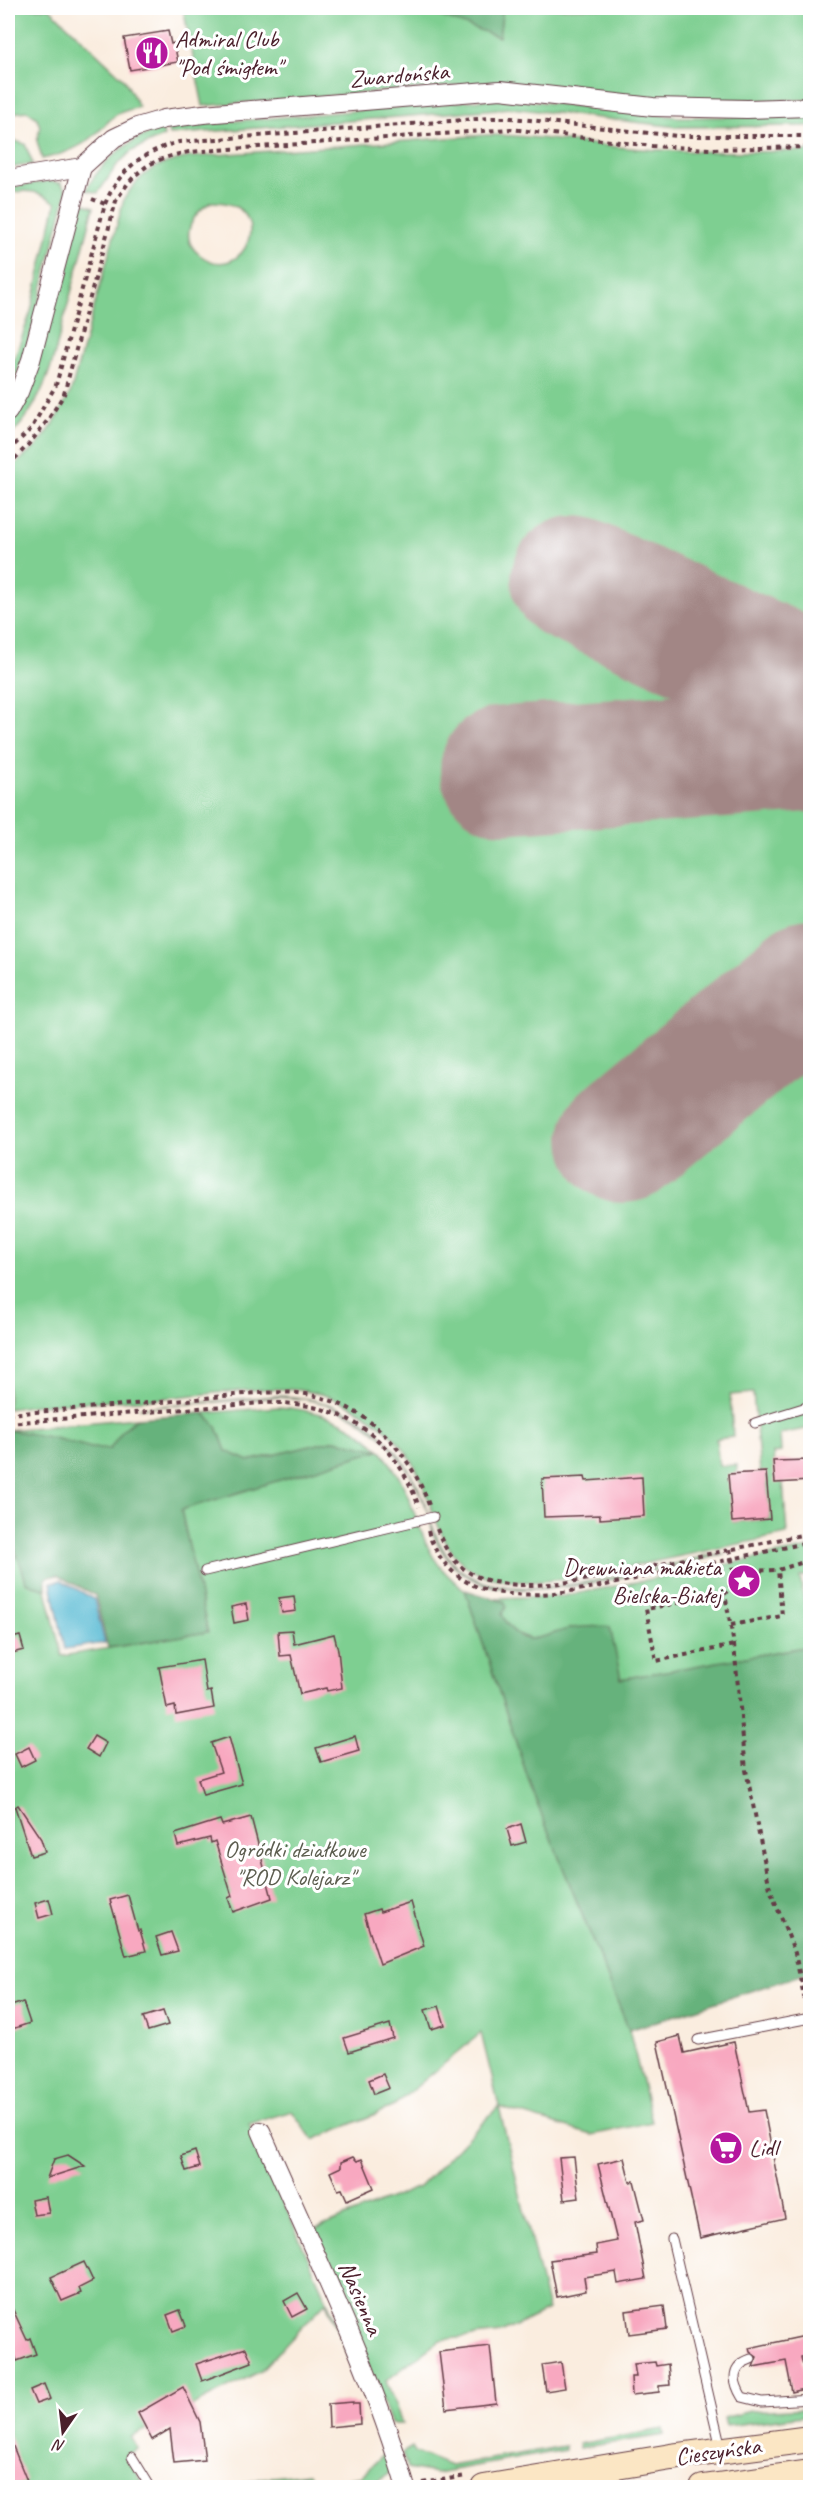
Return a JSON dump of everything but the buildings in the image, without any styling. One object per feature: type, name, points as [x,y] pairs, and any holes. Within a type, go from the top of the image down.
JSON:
[{"type":"main road","name":"Cieszyńska","points":[[484,2487],[722,2450],[810,2439]]},
{"type":"main road","name":"Cieszyńska","points":[[703,2487],[810,2473]]},
{"type":"street","name":"Zwardońska","points":[[82,167],[114,138],[137,127],[164,119],[203,114],[500,90],[653,107],[747,110],[810,107]]},
{"type":"street","points":[[8,179],[82,167],[31,360],[19,392],[8,412]]},
{"type":"street","name":"Nasienna","points":[[261,2131],[335,2295],[371,2386],[406,2487]]},
{"type":"lane","points":[[755,1423],[810,1406]]},
{"type":"lane","points":[[205,1571],[428,1518]]},
{"type":"lane","points":[[698,2040],[810,2018]]},
{"type":"lane","points":[[672,2239],[722,2450]]},
{"type":"lane","points":[[751,2359],[741,2362],[736,2368],[737,2388],[742,2397],[762,2402],[810,2399]]},
{"type":"lane","points":[[132,2457],[151,2487]]},
{"type":"path","points":[[8,451],[36,422],[56,385],[105,204],[111,191],[118,179],[137,160],[159,148],[179,142],[490,118],[511,118],[677,136],[810,136]]},
{"type":"path","points":[[8,465],[48,422],[64,394],[116,201],[126,183],[142,168],[162,157],[189,152],[511,129],[652,146],[699,149],[810,147]]},
{"type":"path","points":[[8,1414],[264,1394],[296,1393],[316,1396],[351,1410],[385,1433],[413,1468],[438,1555],[454,1573],[477,1587],[498,1592],[548,1593],[581,1590],[810,1542]]},
{"type":"path","points":[[8,1423],[262,1403],[297,1403],[330,1411],[358,1424],[385,1446],[409,1481],[442,1542],[458,1564],[483,1579],[504,1583],[542,1584],[578,1581],[810,1533]]},
{"type":"path","points":[[730,1549],[734,1571],[733,1583],[725,1594],[646,1609],[656,1661],[734,1645]]},
{"type":"path","points":[[734,1571],[778,1570],[810,1560]]},
{"type":"path","points":[[731,1626],[783,1616],[778,1570]]},
{"type":"path","points":[[725,1594],[734,1645],[746,1770],[770,1889],[795,1953],[810,2018]]},
{"type":"green space","points":[[8,8],[49,8],[124,79],[139,107],[114,116],[78,147],[42,159],[37,141],[40,127],[37,118],[27,111],[13,113],[8,124]]},
{"type":"green space","points":[[183,8],[417,8],[499,36],[503,8],[810,8],[810,100],[654,100],[501,82],[203,106]]},
{"type":"green space","points":[[417,8],[503,8],[499,37]]},
{"type":"green space","points":[[513,99],[679,117],[810,116],[810,126],[678,127],[511,108],[169,135],[167,127]]},
{"type":"green space","points":[[8,126],[12,140],[25,144],[33,164],[8,168]]},
{"type":"green space","points":[[162,129],[164,136],[132,151],[117,165],[98,193],[86,190],[100,169],[118,152],[139,138]]},
{"type":"green space","points":[[487,135],[523,136],[651,150],[810,151],[810,1428],[780,1434],[781,1452],[773,1453],[774,1466],[783,1482],[787,1534],[571,1578],[522,1582],[500,1580],[480,1574],[453,1554],[437,1524],[412,1461],[403,1448],[380,1425],[352,1406],[336,1399],[305,1391],[266,1389],[8,1409],[8,470],[37,446],[53,425],[71,391],[124,199],[137,181],[152,169],[190,157]],"holes":[[[211,202],[232,205],[245,214],[250,227],[248,240],[241,253],[230,261],[216,262],[200,255],[189,241],[190,226],[198,213]],[[753,1393],[760,1472],[766,1472],[770,1519],[733,1522],[737,1465],[719,1466],[716,1439],[733,1437],[730,1395]]]},
{"type":"green space","points":[[49,181],[61,183],[67,191],[30,337],[8,398],[8,377],[31,311],[56,203],[34,192],[8,193],[8,188]]},
{"type":"green space","points":[[80,202],[94,207],[53,360],[36,402],[8,438],[8,425],[17,413]]},
{"type":"green space","points":[[277,1396],[303,1399],[277,1397],[139,1408]]},
{"type":"green space","points":[[327,1404],[353,1415],[385,1439],[355,1417]]},
{"type":"green space","name":"Ogródki działkowe \"ROD Kolejarz\"","points":[[278,1407],[321,1414],[356,1430],[372,1442],[397,1474],[434,1558],[465,1590],[534,1796],[629,2030],[652,2122],[592,2135],[499,2107],[548,2310],[501,2333],[440,2340],[386,2381],[402,2423],[391,2423],[313,2230],[419,2187],[499,2106],[481,2033],[392,2107],[313,2140],[292,2111],[249,2124],[379,2419],[375,2423],[326,2302],[261,2371],[131,2437],[138,2449],[126,2456],[146,2487],[8,2487],[8,1520],[14,1553],[21,1562],[26,1582],[46,1590],[62,1656],[207,1632],[181,1510],[377,1450],[335,1440],[249,1461],[226,1451],[217,1427],[204,1413]]},
{"type":"green space","points":[[204,1413],[217,1427],[226,1451],[249,1461],[335,1440],[379,1450],[181,1510],[208,1632],[108,1648],[95,1595],[57,1575],[46,1578],[46,1590],[26,1582],[8,1519],[6,1486],[8,1430],[54,1438],[91,1448],[110,1449],[123,1430],[137,1418]]},
{"type":"green space","points":[[137,1418],[123,1430],[111,1449],[91,1448],[54,1438],[8,1430]]},
{"type":"green space","points":[[388,1442],[406,1465],[418,1487],[429,1513],[410,1473]]},
{"type":"green space","points":[[431,1522],[446,1553],[456,1566],[470,1576],[490,1584],[515,1587],[570,1585],[679,1563],[707,1555],[726,1554],[602,1581],[568,1586],[535,1589],[506,1588],[481,1583],[456,1568],[437,1543]]},
{"type":"green space","points":[[810,1548],[810,1575],[800,1577],[810,1633],[810,1646],[620,1679],[610,1627],[530,1639],[516,1633],[506,1625],[502,1614],[505,1602],[495,1598],[564,1596]]},
{"type":"green space","points":[[465,1590],[505,1602],[506,1607],[502,1614],[504,1618],[512,1630],[524,1638],[539,1638],[577,1627],[610,1627],[621,1679],[810,1646],[810,1972],[629,2030],[534,1796]]},
{"type":"green space","points":[[810,2408],[810,2415],[726,2426],[724,2418],[750,2411]]},
{"type":"green space","points":[[663,2429],[664,2435],[579,2448],[578,2444]]},
{"type":"green space","points":[[383,2435],[392,2471],[372,2484],[311,2487],[307,2479],[299,2480],[298,2487],[227,2488],[263,2478],[309,2473],[313,2483],[360,2477],[384,2454],[379,2436]]},
{"type":"green space","points":[[565,2446],[565,2450],[436,2473],[407,2468],[402,2453],[412,2447],[415,2452],[450,2466]]},
{"type":"water","points":[[61,1580],[94,1599],[105,1643],[65,1649],[51,1583]]},
{"type":"waterway","points":[[302,2478],[304,2485]]},
{"type":"runway","points":[[575,580],[810,686]]},
{"type":"runway","points":[[504,770],[810,748]]},
{"type":"runway","points":[[624,1139],[810,983]]},
{"type":"place","name":"Admiral Club \"Pod śmigłem\"","points":[[152,53]]},
{"type":"place","name":"Drewniana makieta Bielska-Białej","points":[[744,1581]]},
{"type":"place","name":"Lidl","points":[[726,2148]]}]
